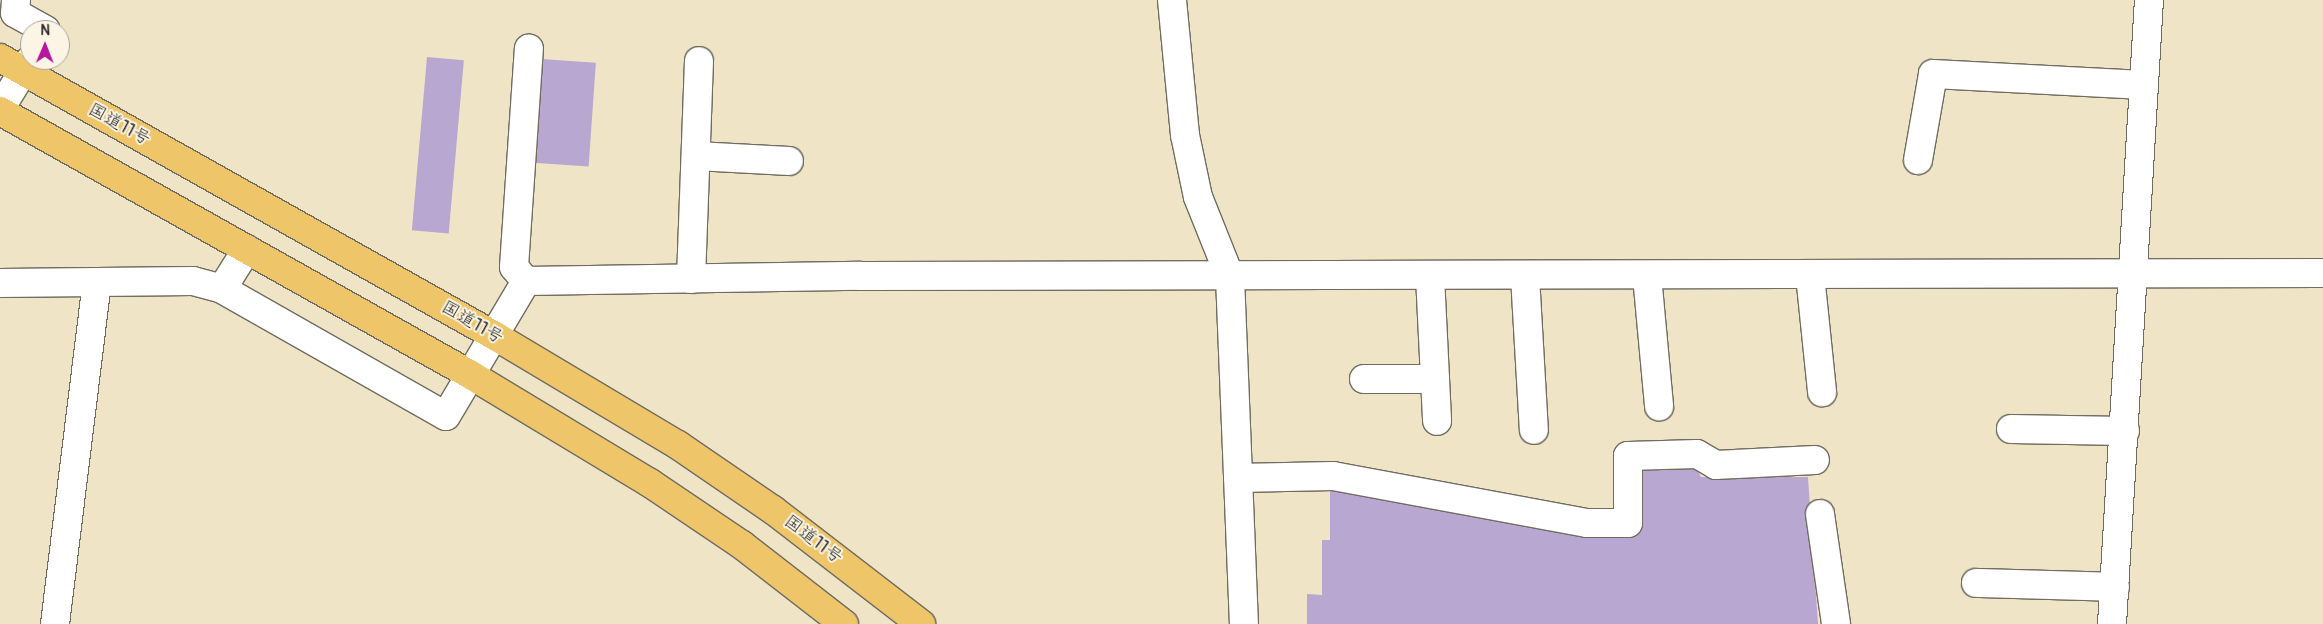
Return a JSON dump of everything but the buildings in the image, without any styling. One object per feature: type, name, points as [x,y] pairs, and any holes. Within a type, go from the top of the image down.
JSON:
[{"type":"highway","name":"国道11号","points":[[18,63],[495,336],[686,450],[773,510],[921,624]]},
{"type":"highway","points":[[0,110],[472,374],[658,488],[742,545],[844,624]]},
{"type":"street","points":[[16,0],[15,13],[28,20]]},
{"type":"street","points":[[1172,0],[1185,135],[1198,197],[1230,277],[1244,624]]},
{"type":"street","points":[[2112,624],[2149,0]]},
{"type":"street","points":[[526,281],[514,267],[529,49]]},
{"type":"street","points":[[691,279],[699,61]]},
{"type":"street","points":[[0,110],[18,63]]},
{"type":"street","points":[[1918,160],[1933,74],[2144,85]]},
{"type":"street","points":[[696,156],[789,161]]},
{"type":"street","points":[[222,289],[247,249]]},
{"type":"street","points":[[526,281],[2323,273]]},
{"type":"street","points":[[1810,275],[1822,392]]},
{"type":"street","points":[[1430,276],[1437,421]]},
{"type":"street","points":[[1524,276],[1534,430]]},
{"type":"street","points":[[1647,276],[1659,406]]},
{"type":"street","points":[[0,283],[193,282],[222,289],[446,416],[526,281]]},
{"type":"street","points":[[55,624],[97,283]]},
{"type":"street","points":[[1364,379],[1435,379]]},
{"type":"street","points":[[2011,429],[2124,431]]},
{"type":"street","points":[[1238,478],[1333,476],[1587,523],[1628,523],[1628,456],[1697,454],[1716,465],[1815,460]]},
{"type":"street","points":[[1820,514],[1836,624]]},
{"type":"street","points":[[1976,583],[2114,587]]}]
